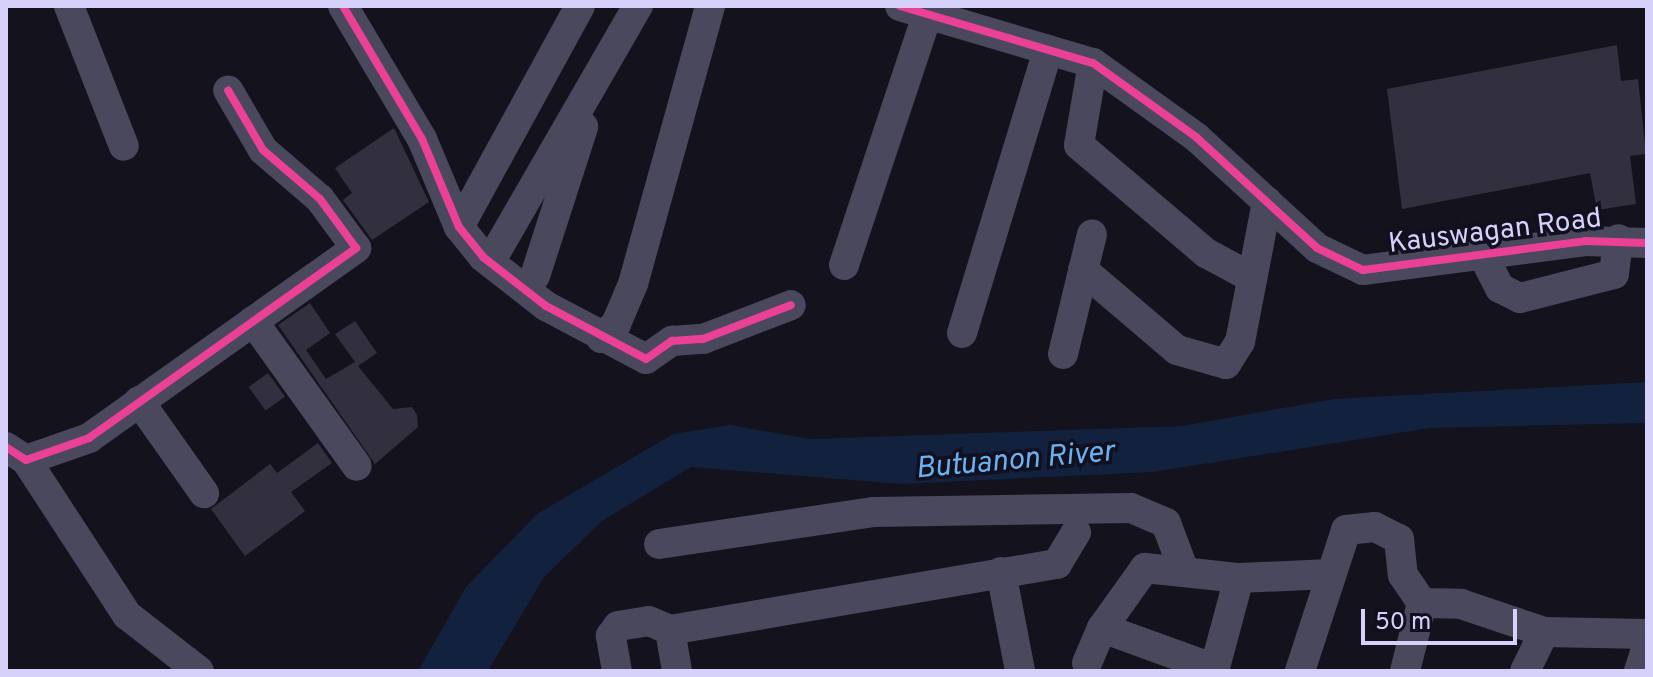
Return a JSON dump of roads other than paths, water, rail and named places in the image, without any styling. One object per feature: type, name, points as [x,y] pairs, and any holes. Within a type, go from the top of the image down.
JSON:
[{"type":"street","points":[[343,6],[422,139],[459,227],[521,286],[601,338],[646,359],[672,341],[703,339],[791,305]]},
{"type":"street","points":[[459,227],[580,6]]},
{"type":"street","points":[[497,250],[638,6]]},
{"type":"street","points":[[601,338],[616,324],[633,284],[710,6]]},
{"type":"street","points":[[72,7],[124,146]]},
{"type":"street","points":[[844,265],[914,9]]},
{"type":"street","name":"Kauswagan Road","points":[[914,9],[1093,63],[1163,110],[1317,248],[1363,270],[1633,241]]},
{"type":"street","points":[[962,333],[1048,50]]},
{"type":"street","points":[[1093,63],[1079,145],[1206,253],[1247,275]]},
{"type":"street","points":[[535,276],[601,71]]},
{"type":"street","points":[[199,671],[127,615],[16,453],[89,438],[356,248],[320,199],[263,150],[228,90]]},
{"type":"street","points":[[1083,270],[1177,350],[1226,364],[1240,342],[1247,275],[1267,202]]},
{"type":"street","points":[[517,214],[548,233]]},
{"type":"street","points":[[1063,354],[1092,234]]},
{"type":"street","points":[[1484,257],[1500,288],[1520,298],[1614,274],[1633,241]]},
{"type":"street","points":[[253,321],[357,466]]},
{"type":"street","points":[[139,401],[204,493]]},
{"type":"street","points":[[659,544],[889,511],[1131,508],[1166,523],[1184,571]]},
{"type":"street","points":[[1300,671],[1346,530],[1375,527],[1399,539],[1403,575],[1422,603],[1405,671]]},
{"type":"street","points":[[617,671],[612,629],[649,621],[670,630],[1057,564],[1076,532]]},
{"type":"street","points":[[1087,663],[1102,628],[1138,572],[1184,571],[1239,578],[1330,574]]},
{"type":"street","points":[[1001,572],[1011,669]]},
{"type":"street","points":[[1102,628],[1215,670],[1239,578]]},
{"type":"street","points":[[1422,603],[1461,604],[1544,632],[1647,634]]},
{"type":"street","points":[[670,630],[677,671]]},
{"type":"street","points":[[1525,671],[1544,632]]},
{"type":"street","points":[[1639,671],[1647,647]]},
{"type":"water","name":"Butuanon River","points":[[1647,382],[1647,423],[1430,428],[1153,472],[902,484],[691,467],[602,521],[544,577],[488,671],[418,671],[466,587],[537,514],[673,434],[730,425],[811,439],[1182,426],[1334,399]]}]
